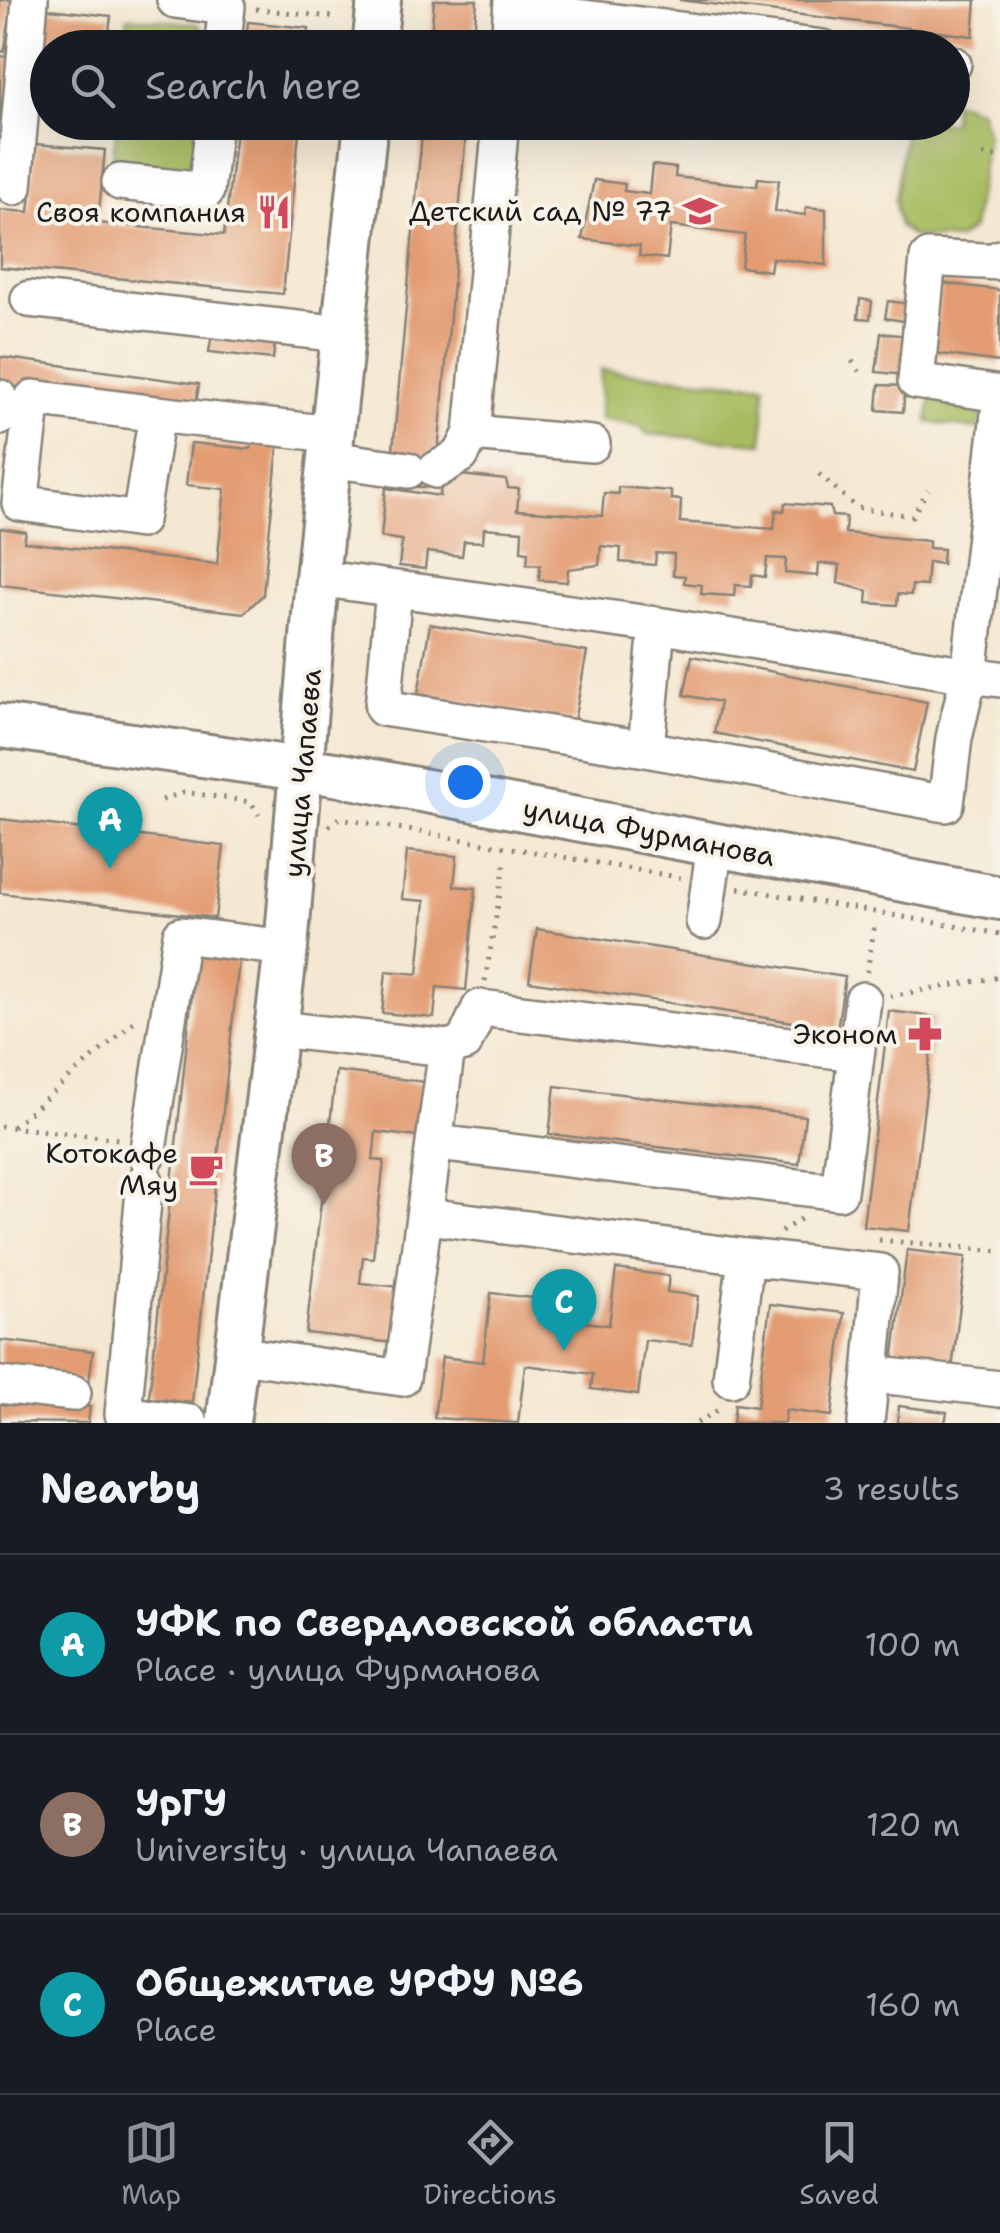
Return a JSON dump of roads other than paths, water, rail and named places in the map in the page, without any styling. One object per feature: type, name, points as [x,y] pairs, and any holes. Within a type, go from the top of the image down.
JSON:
[{"type":"main road","points":[[376,30],[379,0]]},
{"type":"main road","name":"улица Чапаева","points":[[228,1423],[286,948],[317,578],[364,140]]},
{"type":"main road","name":"улица Фурманова","points":[[0,726],[303,769],[712,864],[1000,898]]},
{"type":"lane","points":[[14,187],[30,0]]},
{"type":"lane","points":[[176,0],[227,7],[224,30]]},
{"type":"lane","points":[[510,30],[512,4],[696,30]]},
{"type":"lane","points":[[120,182],[206,191],[212,140]]},
{"type":"lane","points":[[157,414],[140,520],[20,502],[33,398],[157,414],[330,447],[422,470],[461,456],[472,433],[499,140]]},
{"type":"lane","points":[[1000,258],[1000,262],[928,258],[916,381],[1000,394]]},
{"type":"lane","points":[[29,299],[286,338],[342,334]]},
{"type":"lane","points":[[0,398],[0,418]]},
{"type":"lane","points":[[394,590],[382,708],[946,804],[954,738],[985,677],[1000,405]]},
{"type":"lane","points":[[472,433],[592,444]]},
{"type":"lane","points":[[317,578],[985,677]]},
{"type":"lane","points":[[646,750],[657,626]]},
{"type":"lane","points":[[704,921],[712,864]]},
{"type":"lane","points":[[190,1423],[123,1414],[147,1160],[180,936],[286,948]]},
{"type":"lane","points":[[437,1143],[839,1192],[863,1000]]},
{"type":"lane","points":[[277,1029],[447,1048],[464,1043],[480,1008],[856,1053]]},
{"type":"lane","points":[[234,1354],[402,1378],[447,1048]]},
{"type":"lane","points":[[426,1216],[880,1272],[866,1423]]},
{"type":"lane","points":[[725,1395],[746,1257]]},
{"type":"lane","points":[[871,1374],[1000,1389]]},
{"type":"lane","points":[[0,1385],[73,1393]]},
{"type":"place","name":"Детский сад № 77","points":[[700,211]]},
{"type":"place","name":"Своя компания","points":[[274,212]]},
{"type":"place","name":"УФК по Свердловской области","points":[[110,869]]},
{"type":"place","name":"Эконом","points":[[925,1034]]},
{"type":"place","name":"Котокафе Мяу","points":[[206,1169]]},
{"type":"place","name":"УрГУ","points":[[324,1205]]},
{"type":"place","name":"Общежитие УРФУ №6","points":[[564,1351]]}]
